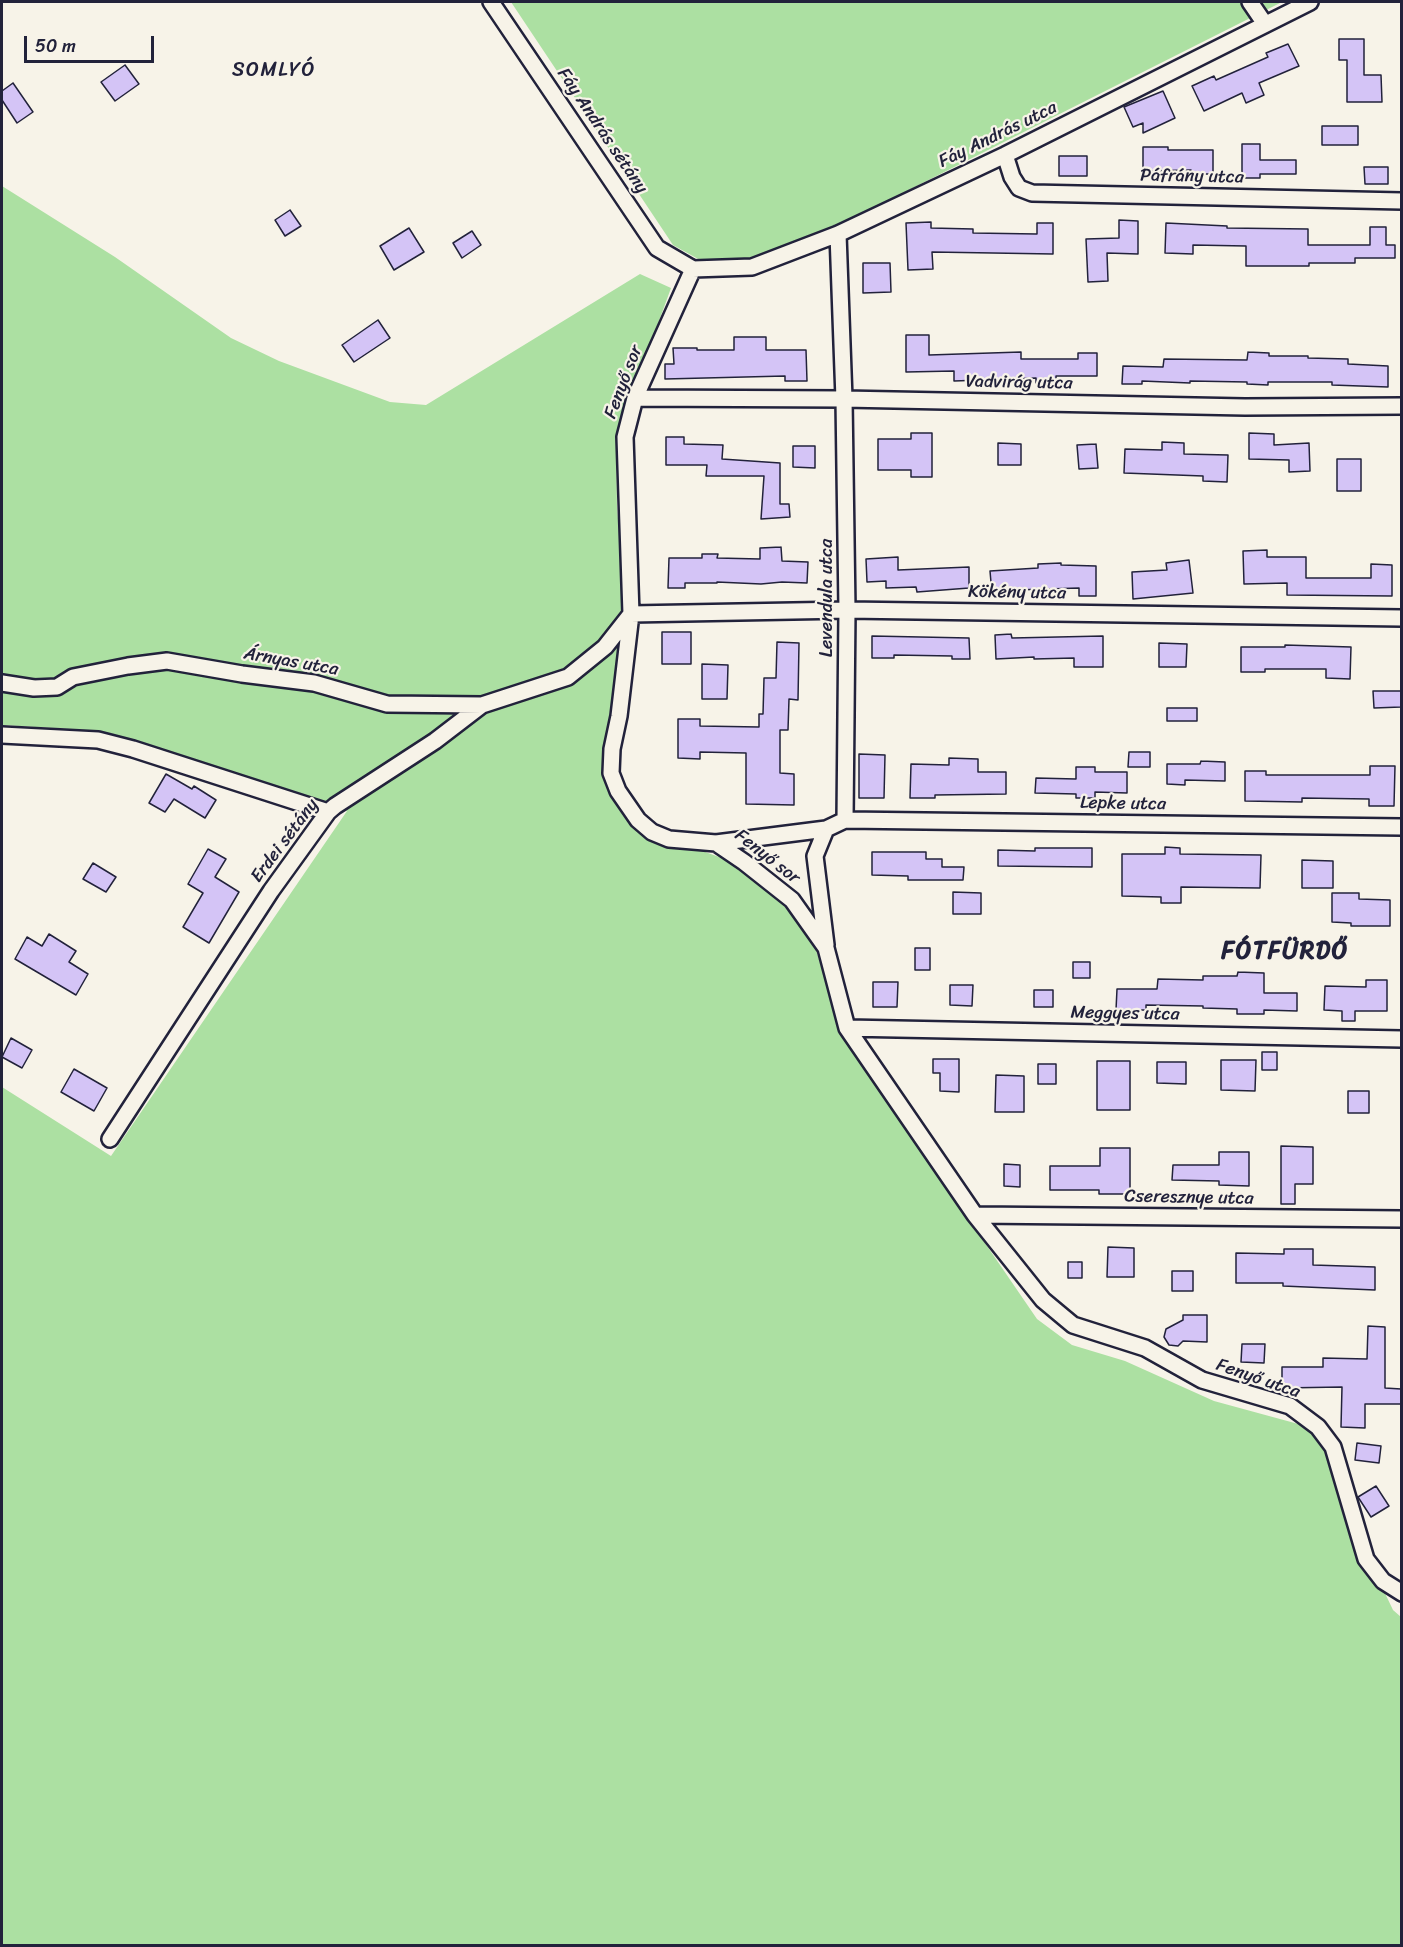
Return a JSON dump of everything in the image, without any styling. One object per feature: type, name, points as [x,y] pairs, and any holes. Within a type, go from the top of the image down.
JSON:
[{"type":"street","name":"Fáy András sétány","points":[[491,2],[657,248],[693,269]]},
{"type":"street","points":[[1250,2],[1265,24]]},
{"type":"street","name":"Fáy András utca","points":[[693,269],[753,267],[838,234],[1005,155],[1310,2]]},
{"type":"street","name":"Páfrány utca","points":[[1005,155],[1012,177],[1019,188],[1032,193],[1401,201]]},
{"type":"street","name":"Levendula utca","points":[[838,234],[848,610],[845,820]]},
{"type":"street","name":"Fenyő sor","points":[[693,269],[635,398],[625,437],[631,614],[619,716],[612,749],[611,773],[618,792],[638,820],[652,832],[669,839],[716,843],[792,900],[826,948],[847,1028],[975,1215],[1043,1300],[1073,1325]]},
{"type":"street","name":"Vadvirág utca","points":[[635,398],[844,399],[1245,407],[1401,406]]},
{"type":"street","name":"Kökény utca","points":[[631,614],[848,610],[1401,618]]},
{"type":"street","name":"Erdei sétány","points":[[110,1139],[271,891],[328,812],[435,741],[482,705],[568,677],[605,647],[631,614]]},
{"type":"street","name":"Árnyas utca","points":[[2,683],[57,687],[73,677],[167,661],[314,683],[387,704],[482,705]]},
{"type":"street","points":[[2,735],[98,740],[133,749],[328,812]]},
{"type":"street","points":[[716,843],[826,829],[845,820]]},
{"type":"street","name":"Lepke utca","points":[[845,820],[1401,827]]},
{"type":"street","points":[[826,829],[815,856],[826,948]]},
{"type":"street","name":"Meggyes utca","points":[[847,1028],[1401,1039]]},
{"type":"street","name":"Cseresznye utca","points":[[975,1215],[1401,1219]]},
{"type":"street","name":"Fenyő utca","points":[[1073,1325],[1145,1348],[1202,1380],[1290,1406],[1318,1426],[1333,1448],[1366,1559],[1383,1581],[1401,1593]]},
{"type":"green space","points":[[511,2],[1282,2],[851,219],[755,261],[700,260],[673,245]]},
{"type":"green space","points":[[2,186],[115,257],[231,338],[279,361],[390,402],[426,405],[640,274],[671,288],[616,439],[617,506],[628,644],[615,772],[635,815],[669,839],[747,867],[780,899],[815,946],[839,1027],[852,1049],[1037,1319],[1072,1345],[1125,1361],[1214,1401],[1335,1434],[1372,1566],[1393,1610],[1401,1617],[1401,1945],[2,1945],[2,1087],[111,1156],[347,811],[101,731],[2,725]]},
{"type":"building","points":[[1339,39],[1364,39],[1364,75],[1381,75],[1382,102],[1347,102],[1347,60],[1339,60]]},
{"type":"building","points":[[1288,44],[1299,66],[1259,83],[1264,95],[1246,103],[1242,93],[1204,111],[1192,86],[1214,76],[1216,80],[1268,57],[1266,53]]},
{"type":"building","points":[[125,65],[139,84],[115,101],[101,82]]},
{"type":"building","points":[[13,83],[33,112],[17,123],[2,100],[2,91]]},
{"type":"building","points":[[1163,91],[1175,118],[1143,133],[1143,123],[1133,127],[1124,107]]},
{"type":"building","points":[[1322,126],[1358,126],[1358,145],[1322,145]]},
{"type":"building","points":[[1242,144],[1260,144],[1260,160],[1296,160],[1296,174],[1260,174],[1260,178],[1242,178]]},
{"type":"building","points":[[1143,147],[1168,147],[1168,150],[1213,150],[1213,174],[1191,174],[1191,170],[1143,171]]},
{"type":"building","points":[[1059,156],[1087,156],[1087,176],[1059,176]]},
{"type":"building","points":[[1364,167],[1388,167],[1388,184],[1365,184]]},
{"type":"building","points":[[290,210],[301,226],[285,236],[275,220]]},
{"type":"building","points":[[1119,220],[1138,221],[1138,254],[1107,253],[1108,281],[1088,282],[1086,239],[1119,238]]},
{"type":"building","points":[[931,222],[931,228],[973,229],[973,233],[1037,234],[1037,223],[1053,223],[1053,254],[932,252],[933,269],[908,270],[906,223]]},
{"type":"building","points":[[1166,223],[1227,226],[1227,228],[1308,229],[1308,245],[1370,245],[1370,227],[1386,227],[1386,245],[1395,245],[1395,258],[1355,258],[1355,263],[1309,263],[1309,266],[1246,266],[1246,246],[1193,245],[1193,254],[1165,253]]},
{"type":"building","points":[[409,228],[424,252],[394,270],[380,246]]},
{"type":"building","points":[[472,231],[481,245],[462,258],[453,243]]},
{"type":"building","points":[[863,263],[890,263],[891,292],[863,293]]},
{"type":"building","points":[[378,320],[390,338],[354,362],[342,345]]},
{"type":"building","points":[[906,335],[929,335],[929,355],[1021,352],[1021,359],[1078,359],[1078,353],[1097,353],[1097,376],[1056,376],[1056,382],[1036,383],[1036,378],[954,381],[954,371],[906,372]]},
{"type":"building","points":[[734,337],[766,337],[766,350],[806,350],[807,381],[785,381],[785,376],[665,379],[665,364],[674,364],[673,348],[734,350]]},
{"type":"building","points":[[1248,352],[1269,353],[1269,356],[1348,359],[1348,364],[1388,366],[1388,387],[1332,385],[1332,382],[1268,382],[1268,385],[1247,384],[1247,382],[1142,381],[1142,384],[1122,384],[1123,366],[1163,367],[1164,359],[1247,360]]},
{"type":"building","points":[[911,433],[932,433],[932,477],[911,477],[911,470],[878,470],[878,439],[911,439]]},
{"type":"building","points":[[1249,433],[1274,434],[1274,445],[1309,443],[1310,471],[1289,472],[1289,460],[1249,459]]},
{"type":"building","points":[[666,437],[684,437],[684,444],[723,445],[722,459],[780,463],[780,504],[789,504],[790,517],[761,519],[764,476],[706,476],[707,465],[666,465]]},
{"type":"building","points":[[1162,442],[1184,443],[1184,454],[1228,455],[1227,482],[1203,481],[1203,476],[1124,473],[1125,449],[1162,450]]},
{"type":"building","points":[[998,443],[1021,444],[1021,465],[998,465]]},
{"type":"building","points":[[1096,444],[1098,468],[1079,469],[1077,445]]},
{"type":"building","points":[[793,446],[815,446],[815,468],[793,467]]},
{"type":"building","points":[[1337,459],[1361,459],[1361,491],[1337,491]]},
{"type":"building","points":[[781,547],[782,561],[808,562],[807,583],[685,583],[685,588],[668,588],[669,558],[702,558],[702,554],[718,554],[717,558],[760,559],[760,548]]},
{"type":"building","points":[[1267,550],[1267,557],[1306,557],[1306,578],[1371,578],[1371,564],[1392,565],[1392,596],[1287,595],[1287,583],[1244,584],[1243,551]]},
{"type":"building","points":[[898,557],[898,570],[969,567],[969,588],[917,592],[916,587],[886,588],[886,581],[867,582],[866,559]]},
{"type":"building","points":[[1189,560],[1193,593],[1133,599],[1132,572],[1167,570],[1166,563]]},
{"type":"building","points":[[1061,563],[1061,565],[1096,566],[1096,596],[1079,596],[1079,588],[1015,590],[1015,593],[992,594],[990,571],[1038,568],[1038,564]]},
{"type":"building","points":[[662,632],[691,632],[691,664],[662,664]]},
{"type":"building","points":[[1011,634],[1012,638],[1103,636],[1103,667],[1074,667],[1074,658],[996,659],[995,635]]},
{"type":"building","points":[[872,636],[969,638],[970,659],[952,659],[952,656],[894,655],[894,658],[872,658]]},
{"type":"building","points":[[777,642],[799,643],[798,700],[789,699],[788,730],[780,730],[780,773],[794,774],[794,805],[746,804],[746,753],[700,752],[700,759],[678,758],[678,719],[700,719],[700,726],[759,727],[759,714],[763,714],[764,678],[776,678]]},
{"type":"building","points":[[1159,643],[1187,644],[1186,667],[1159,667]]},
{"type":"building","points":[[1285,645],[1351,647],[1350,679],[1326,678],[1326,669],[1265,669],[1265,672],[1241,672],[1241,647],[1285,647]]},
{"type":"building","points":[[702,664],[728,665],[727,699],[702,699]]},
{"type":"building","points":[[1373,691],[1401,691],[1401,707],[1374,708]]},
{"type":"building","points":[[1167,708],[1197,708],[1197,721],[1167,721]]},
{"type":"building","points":[[1129,752],[1150,752],[1150,767],[1128,767]]},
{"type":"building","points":[[859,754],[885,755],[884,798],[859,798]]},
{"type":"building","points":[[949,758],[978,759],[978,772],[1006,772],[1006,794],[935,795],[935,798],[910,798],[911,764],[949,765]]},
{"type":"building","points":[[1201,761],[1225,762],[1225,781],[1185,780],[1185,785],[1167,784],[1167,764],[1200,764]]},
{"type":"building","points":[[1370,766],[1395,766],[1394,806],[1369,806],[1369,799],[1302,798],[1302,802],[1245,801],[1245,771],[1266,771],[1266,775],[1370,775]]},
{"type":"building","points":[[1076,767],[1095,767],[1095,772],[1127,772],[1127,793],[1095,792],[1095,798],[1076,798],[1076,794],[1035,793],[1036,778],[1076,779]]},
{"type":"building","points":[[166,774],[192,789],[194,786],[216,800],[205,818],[174,799],[165,812],[149,803]]},
{"type":"building","points":[[1165,847],[1180,848],[1180,854],[1261,855],[1260,888],[1181,887],[1181,903],[1161,903],[1161,897],[1122,896],[1122,854],[1165,854]]},
{"type":"building","points":[[1035,848],[1092,848],[1092,867],[998,866],[998,850],[1035,851]]},
{"type":"building","points":[[208,849],[226,859],[215,877],[239,892],[209,943],[183,927],[203,893],[188,884]]},
{"type":"building","points":[[872,852],[926,852],[926,859],[942,859],[942,867],[964,867],[963,880],[908,880],[908,876],[872,875]]},
{"type":"building","points":[[1302,860],[1333,861],[1333,888],[1302,888]]},
{"type":"building","points":[[93,863],[116,877],[106,892],[83,879]]},
{"type":"building","points":[[953,892],[981,893],[981,914],[953,914]]},
{"type":"building","points":[[1332,893],[1359,893],[1359,899],[1390,900],[1390,926],[1351,926],[1351,923],[1332,922]]},
{"type":"building","points":[[49,934],[76,951],[69,962],[88,974],[76,995],[15,959],[27,937],[42,946]]},
{"type":"building","points":[[915,948],[930,948],[930,970],[915,970]]},
{"type":"building","points":[[1073,962],[1090,962],[1090,978],[1073,978]]},
{"type":"building","points":[[1238,972],[1264,973],[1264,993],[1297,993],[1297,1011],[1264,1010],[1264,1014],[1237,1014],[1237,1009],[1146,1005],[1146,1010],[1116,1010],[1117,989],[1157,989],[1158,979],[1203,980],[1203,976],[1237,976]]},
{"type":"building","points":[[1366,980],[1387,980],[1387,1011],[1355,1011],[1355,1021],[1342,1021],[1342,1011],[1324,1010],[1325,986],[1366,987]]},
{"type":"building","points":[[873,982],[898,982],[897,1007],[873,1007]]},
{"type":"building","points":[[950,985],[973,985],[972,1006],[950,1005]]},
{"type":"building","points":[[1034,990],[1053,990],[1053,1007],[1034,1007]]},
{"type":"building","points":[[11,1038],[32,1050],[22,1068],[2,1057]]},
{"type":"building","points":[[1262,1052],[1277,1052],[1277,1070],[1262,1070]]},
{"type":"building","points":[[933,1059],[959,1059],[959,1092],[940,1091],[940,1073],[933,1073]]},
{"type":"building","points":[[1221,1060],[1256,1060],[1255,1091],[1221,1090]]},
{"type":"building","points":[[1097,1061],[1130,1061],[1130,1110],[1097,1110]]},
{"type":"building","points":[[1157,1062],[1186,1062],[1186,1084],[1157,1083]]},
{"type":"building","points":[[1038,1064],[1056,1064],[1056,1084],[1038,1084]]},
{"type":"building","points":[[74,1069],[107,1088],[94,1111],[61,1092]]},
{"type":"building","points":[[996,1075],[1024,1076],[1024,1112],[995,1112]]},
{"type":"building","points":[[1348,1091],[1369,1091],[1369,1113],[1348,1113]]},
{"type":"building","points":[[1281,1146],[1313,1147],[1313,1184],[1295,1184],[1295,1204],[1281,1204]]},
{"type":"building","points":[[1100,1148],[1130,1148],[1130,1194],[1099,1194],[1099,1190],[1050,1190],[1050,1166],[1100,1166]]},
{"type":"building","points":[[1219,1152],[1249,1152],[1249,1186],[1219,1185],[1219,1181],[1172,1180],[1173,1165],[1219,1165]]},
{"type":"building","points":[[1004,1164],[1020,1165],[1020,1187],[1004,1186]]},
{"type":"building","points":[[1108,1247],[1134,1248],[1134,1277],[1107,1277]]},
{"type":"building","points":[[1284,1249],[1313,1249],[1313,1265],[1375,1267],[1375,1290],[1283,1286],[1283,1283],[1236,1283],[1236,1253],[1284,1254]]},
{"type":"building","points":[[1068,1262],[1082,1262],[1082,1278],[1068,1278]]},
{"type":"building","points":[[1172,1271],[1193,1271],[1193,1291],[1172,1291]]},
{"type":"building","points":[[1183,1315],[1207,1315],[1207,1342],[1183,1341],[1178,1346],[1169,1345],[1164,1337],[1166,1329],[1183,1320]]},
{"type":"building","points":[[1368,1326],[1385,1327],[1385,1388],[1401,1389],[1401,1404],[1365,1404],[1365,1428],[1341,1427],[1342,1387],[1282,1388],[1282,1367],[1323,1367],[1323,1358],[1367,1359]]},
{"type":"building","points":[[1242,1344],[1265,1344],[1264,1363],[1241,1362]]},
{"type":"building","points":[[1357,1443],[1381,1446],[1379,1463],[1355,1460]]},
{"type":"building","points":[[1376,1486],[1389,1506],[1371,1517],[1358,1497]]},
{"type":"district","name":"SOMLYÓ","points":[[274,71]]},
{"type":"district","name":"FÓTFÜRDŐ","points":[[1285,952]]}]
